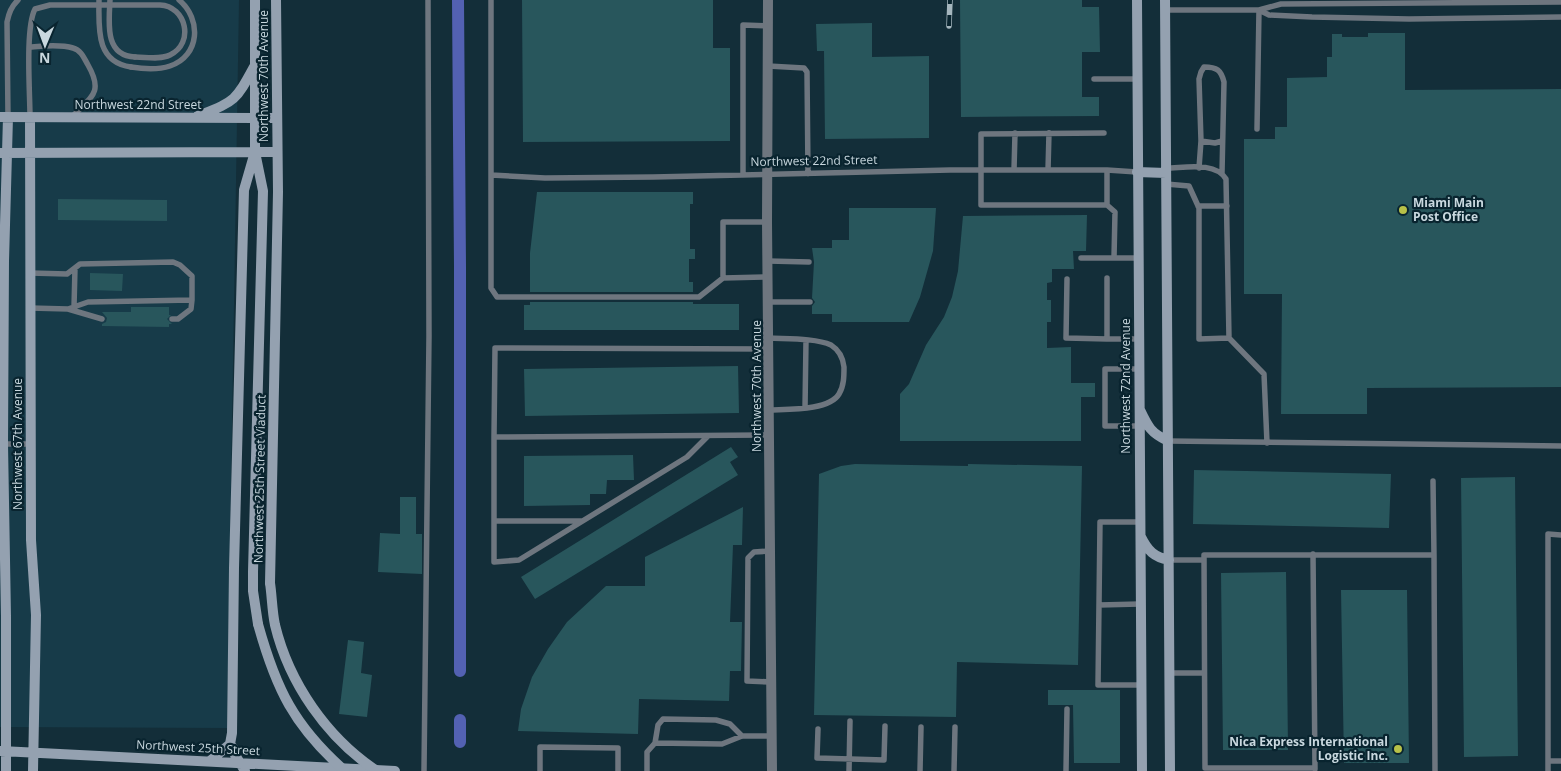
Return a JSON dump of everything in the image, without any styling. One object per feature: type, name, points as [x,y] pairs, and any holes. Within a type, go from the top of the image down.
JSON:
[{"type":"main road","name":"Northwest 70th Avenue","points":[[255,0],[255,152]]},
{"type":"main road","name":"Northwest 70th Avenue","points":[[276,0],[277,152]]},
{"type":"main road","name":"Northwest 72nd Avenue","points":[[1137,0],[1138,407],[1142,771]]},
{"type":"main road","points":[[1157,0],[1165,5],[1170,771]]},
{"type":"main road","points":[[192,118],[234,100],[255,66]]},
{"type":"main road","name":"Northwest 22nd Street","points":[[4,117],[277,118]]},
{"type":"main road","name":"Northwest 67th Avenue","points":[[4,117],[2,444],[4,751],[6,771]]},
{"type":"main road","name":"Northwest 67th Avenue","points":[[30,117],[31,540],[36,597],[33,771]]},
{"type":"main road","points":[[242,767],[230,744],[232,733],[234,568],[244,190],[255,152]]},
{"type":"main road","name":"Northwest 25th Street Viaduct","points":[[255,152],[263,191],[253,591],[258,624],[268,659],[284,698],[306,732],[330,758],[346,771]]},
{"type":"main road","points":[[3,153],[277,152]]},
{"type":"main road","name":"Northwest 25th Street Viaduct","points":[[277,152],[270,583],[275,625],[289,664],[308,701],[335,736],[359,759],[377,771]]},
{"type":"main road","points":[[1137,172],[1166,170]]},
{"type":"main road","points":[[1138,407],[1148,427],[1156,435],[1168,441]]},
{"type":"main road","points":[[1140,534],[1148,550],[1157,558],[1169,560]]},
{"type":"main road","points":[[210,761],[230,744]]},
{"type":"main road","name":"Northwest 25th Street","points":[[4,751],[34,754],[210,761],[242,767],[395,771]]},
{"type":"street","name":"Northwest 70th Avenue","points":[[768,0],[767,222],[772,771]]},
{"type":"lane","points":[[4,117],[7,22],[13,5],[18,0]]},
{"type":"lane","points":[[100,0],[99,36],[104,50],[117,62],[127,67],[136,68],[170,66],[181,60],[190,50],[195,39],[194,21],[187,8],[179,0]]},
{"type":"lane","points":[[30,117],[30,25],[35,9],[50,5],[102,5],[112,5],[160,5],[168,6],[178,13],[184,22],[186,30],[180,46],[173,53],[164,57],[132,57],[124,54],[115,48],[111,40],[109,31],[110,8],[110,0]]},
{"type":"lane","points":[[424,771],[429,336],[428,0]]},
{"type":"lane","points":[[491,0],[491,288],[497,297],[699,297],[723,278],[768,277]]},
{"type":"lane","points":[[1165,5],[1259,10],[1281,4],[1561,2]]},
{"type":"lane","points":[[1259,10],[1269,15],[1400,18],[1561,17]]},
{"type":"lane","points":[[1257,129],[1259,10]]},
{"type":"lane","points":[[744,175],[743,25],[768,26]]},
{"type":"lane","points":[[30,47],[72,47],[82,54],[96,79],[95,91],[71,117]]},
{"type":"lane","points":[[768,66],[804,68],[807,72],[808,174]]},
{"type":"lane","points":[[1199,168],[1201,141],[1199,80],[1204,67],[1211,67],[1217,68],[1222,74],[1224,82],[1222,173],[1227,184],[1229,338],[1264,374],[1267,443]]},
{"type":"lane","points":[[1094,79],[1138,79]]},
{"type":"lane","points":[[1014,170],[1015,133]]},
{"type":"lane","points":[[1048,170],[1049,133]]},
{"type":"lane","points":[[1104,133],[981,134],[981,205],[1107,205],[1115,212],[1114,258]]},
{"type":"lane","points":[[1201,141],[1215,143],[1222,141]]},
{"type":"lane","points":[[1166,170],[1210,168],[1222,173]]},
{"type":"lane","name":"Northwest 22nd Street","points":[[491,175],[555,178],[982,170],[1107,170],[1137,172]]},
{"type":"lane","points":[[1107,170],[1107,205]]},
{"type":"lane","points":[[1166,184],[1189,186],[1198,206],[1199,339],[1229,338]]},
{"type":"lane","points":[[1198,206],[1227,206]]},
{"type":"lane","points":[[723,278],[723,222],[767,222]]},
{"type":"lane","points":[[1081,258],[1138,258]]},
{"type":"lane","points":[[768,261],[809,262]]},
{"type":"lane","points":[[30,273],[67,274],[80,264],[173,262],[192,276],[192,309],[178,319],[172,319]]},
{"type":"lane","points":[[71,308],[74,268]]},
{"type":"lane","points":[[1107,278],[1107,339]]},
{"type":"lane","points":[[1067,279],[1066,338],[1138,339]]},
{"type":"lane","points":[[30,308],[71,308],[88,302],[192,300]]},
{"type":"lane","points":[[768,302],[810,302]]},
{"type":"lane","points":[[71,308],[102,319]]},
{"type":"lane","points":[[769,338],[829,344],[838,350],[843,361],[844,380],[839,395],[828,402],[805,408],[769,410]]},
{"type":"lane","points":[[805,408],[806,341]]},
{"type":"lane","points":[[708,436],[687,457],[519,560],[494,562],[494,348],[769,348]]},
{"type":"lane","points":[[1138,369],[1105,369],[1105,426],[1139,426]]},
{"type":"lane","points":[[494,437],[769,435]]},
{"type":"lane","points":[[1168,441],[1561,446]]},
{"type":"lane","points":[[2,444],[31,444]]},
{"type":"lane","points":[[1433,481],[1435,771]]},
{"type":"lane","points":[[494,521],[583,521]]},
{"type":"lane","points":[[1140,522],[1100,522],[1098,685],[1140,685]]},
{"type":"lane","points":[[1548,771],[1548,534],[1561,535]]},
{"type":"lane","points":[[770,551],[754,552],[748,558],[747,680],[771,682]]},
{"type":"lane","points":[[1313,554],[1315,769],[1205,768],[1204,555],[1313,554],[1434,555]]},
{"type":"lane","points":[[1169,560],[1204,560]]},
{"type":"lane","points":[[1099,605],[1140,604]]},
{"type":"lane","points":[[1170,674],[1204,673]]},
{"type":"lane","points":[[1066,771],[1067,709]]},
{"type":"lane","points":[[647,771],[648,752],[655,743],[658,724],[663,719],[716,720],[730,724],[742,736]]},
{"type":"lane","points":[[849,771],[850,721]]},
{"type":"lane","points":[[818,729],[818,758],[884,760],[885,726]]},
{"type":"lane","points":[[920,771],[921,727]]},
{"type":"lane","points":[[954,771],[955,727]]},
{"type":"lane","points":[[655,743],[722,744],[742,736],[772,736]]},
{"type":"lane","points":[[540,771],[540,747],[618,748],[618,771]]},
{"type":"lane","points":[[1548,761],[1561,761]]},
{"type":"shaded area","points":[[0,0],[239,0],[227,728],[0,727]]},
{"type":"building","points":[[522,0],[713,0],[713,48],[730,48],[730,141],[523,142]]},
{"type":"building","points":[[960,0],[1082,0],[1082,7],[1099,7],[1100,52],[1082,52],[1082,97],[1099,97],[1099,116],[961,117]]},
{"type":"building","points":[[872,23],[872,57],[929,56],[929,138],[825,139],[824,51],[817,51],[816,24]]},
{"type":"building","name":"Miami Main Post Office","points":[[1368,33],[1405,33],[1405,90],[1561,89],[1561,387],[1367,388],[1367,414],[1281,414],[1282,294],[1244,294],[1244,139],[1275,139],[1275,127],[1287,127],[1287,78],[1327,77],[1327,57],[1332,57],[1332,34],[1342,34],[1342,37],[1368,37]]},
{"type":"building","points":[[537,192],[693,192],[693,204],[690,204],[690,249],[695,249],[695,259],[689,259],[689,282],[693,282],[693,292],[530,292],[530,253]]},
{"type":"building","points":[[58,199],[167,200],[167,221],[58,220]]},
{"type":"building","points":[[849,208],[936,208],[933,251],[920,297],[909,322],[832,322],[832,314],[812,314],[812,306],[815,302],[812,298],[814,262],[812,248],[832,248],[832,240],[849,240]]},
{"type":"building","points":[[1087,215],[1086,251],[1073,251],[1074,269],[1052,269],[1052,282],[1047,283],[1047,300],[1051,300],[1051,322],[1047,322],[1047,348],[1071,347],[1071,383],[1095,383],[1095,397],[1081,397],[1081,441],[900,441],[900,394],[909,384],[926,345],[944,317],[952,297],[958,271],[963,216]]},
{"type":"building","points":[[90,273],[123,274],[122,291],[90,290]]},
{"type":"building","points":[[530,302],[693,302],[693,304],[739,304],[739,330],[524,330],[524,305],[530,305]]},
{"type":"building","points":[[131,307],[169,307],[169,315],[171,315],[167,319],[172,324],[169,324],[169,327],[102,326],[107,318],[102,312],[131,312]]},
{"type":"building","points":[[738,366],[739,413],[525,416],[524,369]]},
{"type":"building","points":[[731,447],[738,457],[730,462],[738,475],[535,599],[521,577]]},
{"type":"building","points":[[633,455],[634,480],[607,480],[606,494],[590,494],[590,505],[524,506],[524,456]]},
{"type":"building","points":[[855,464],[1082,466],[1078,665],[957,662],[956,717],[814,715],[819,474],[841,466]]},
{"type":"building","points":[[1194,470],[1391,474],[1389,528],[1193,524]]},
{"type":"building","points":[[1515,477],[1518,756],[1464,757],[1461,478]]},
{"type":"building","points":[[400,497],[416,497],[416,534],[422,534],[422,574],[378,572],[380,533],[400,534]]},
{"type":"building","points":[[743,507],[742,545],[733,545],[730,622],[742,622],[741,671],[730,671],[729,701],[639,699],[638,734],[518,731],[521,709],[532,677],[548,649],[567,622],[606,586],[645,586],[645,557]]},
{"type":"building","points":[[1286,572],[1288,750],[1223,750],[1221,573]]},
{"type":"building","points":[[1341,590],[1407,590],[1409,763],[1344,763]]},
{"type":"building","points":[[348,640],[364,642],[361,673],[372,675],[367,717],[339,714]]},
{"type":"building","points":[[1048,690],[1120,690],[1120,763],[1074,763],[1073,705],[1048,705]]},
{"type":"waterway","points":[[458,0],[460,671]]},
{"type":"waterway","points":[[460,720],[460,742]]},
{"type":"railway","points":[[949,26],[950,0]]},
{"type":"place","name":"Miami Main Post Office","points":[[1403,210]]},
{"type":"place","name":"Nica Express International Logistic Inc.","points":[[1398,749]]}]
